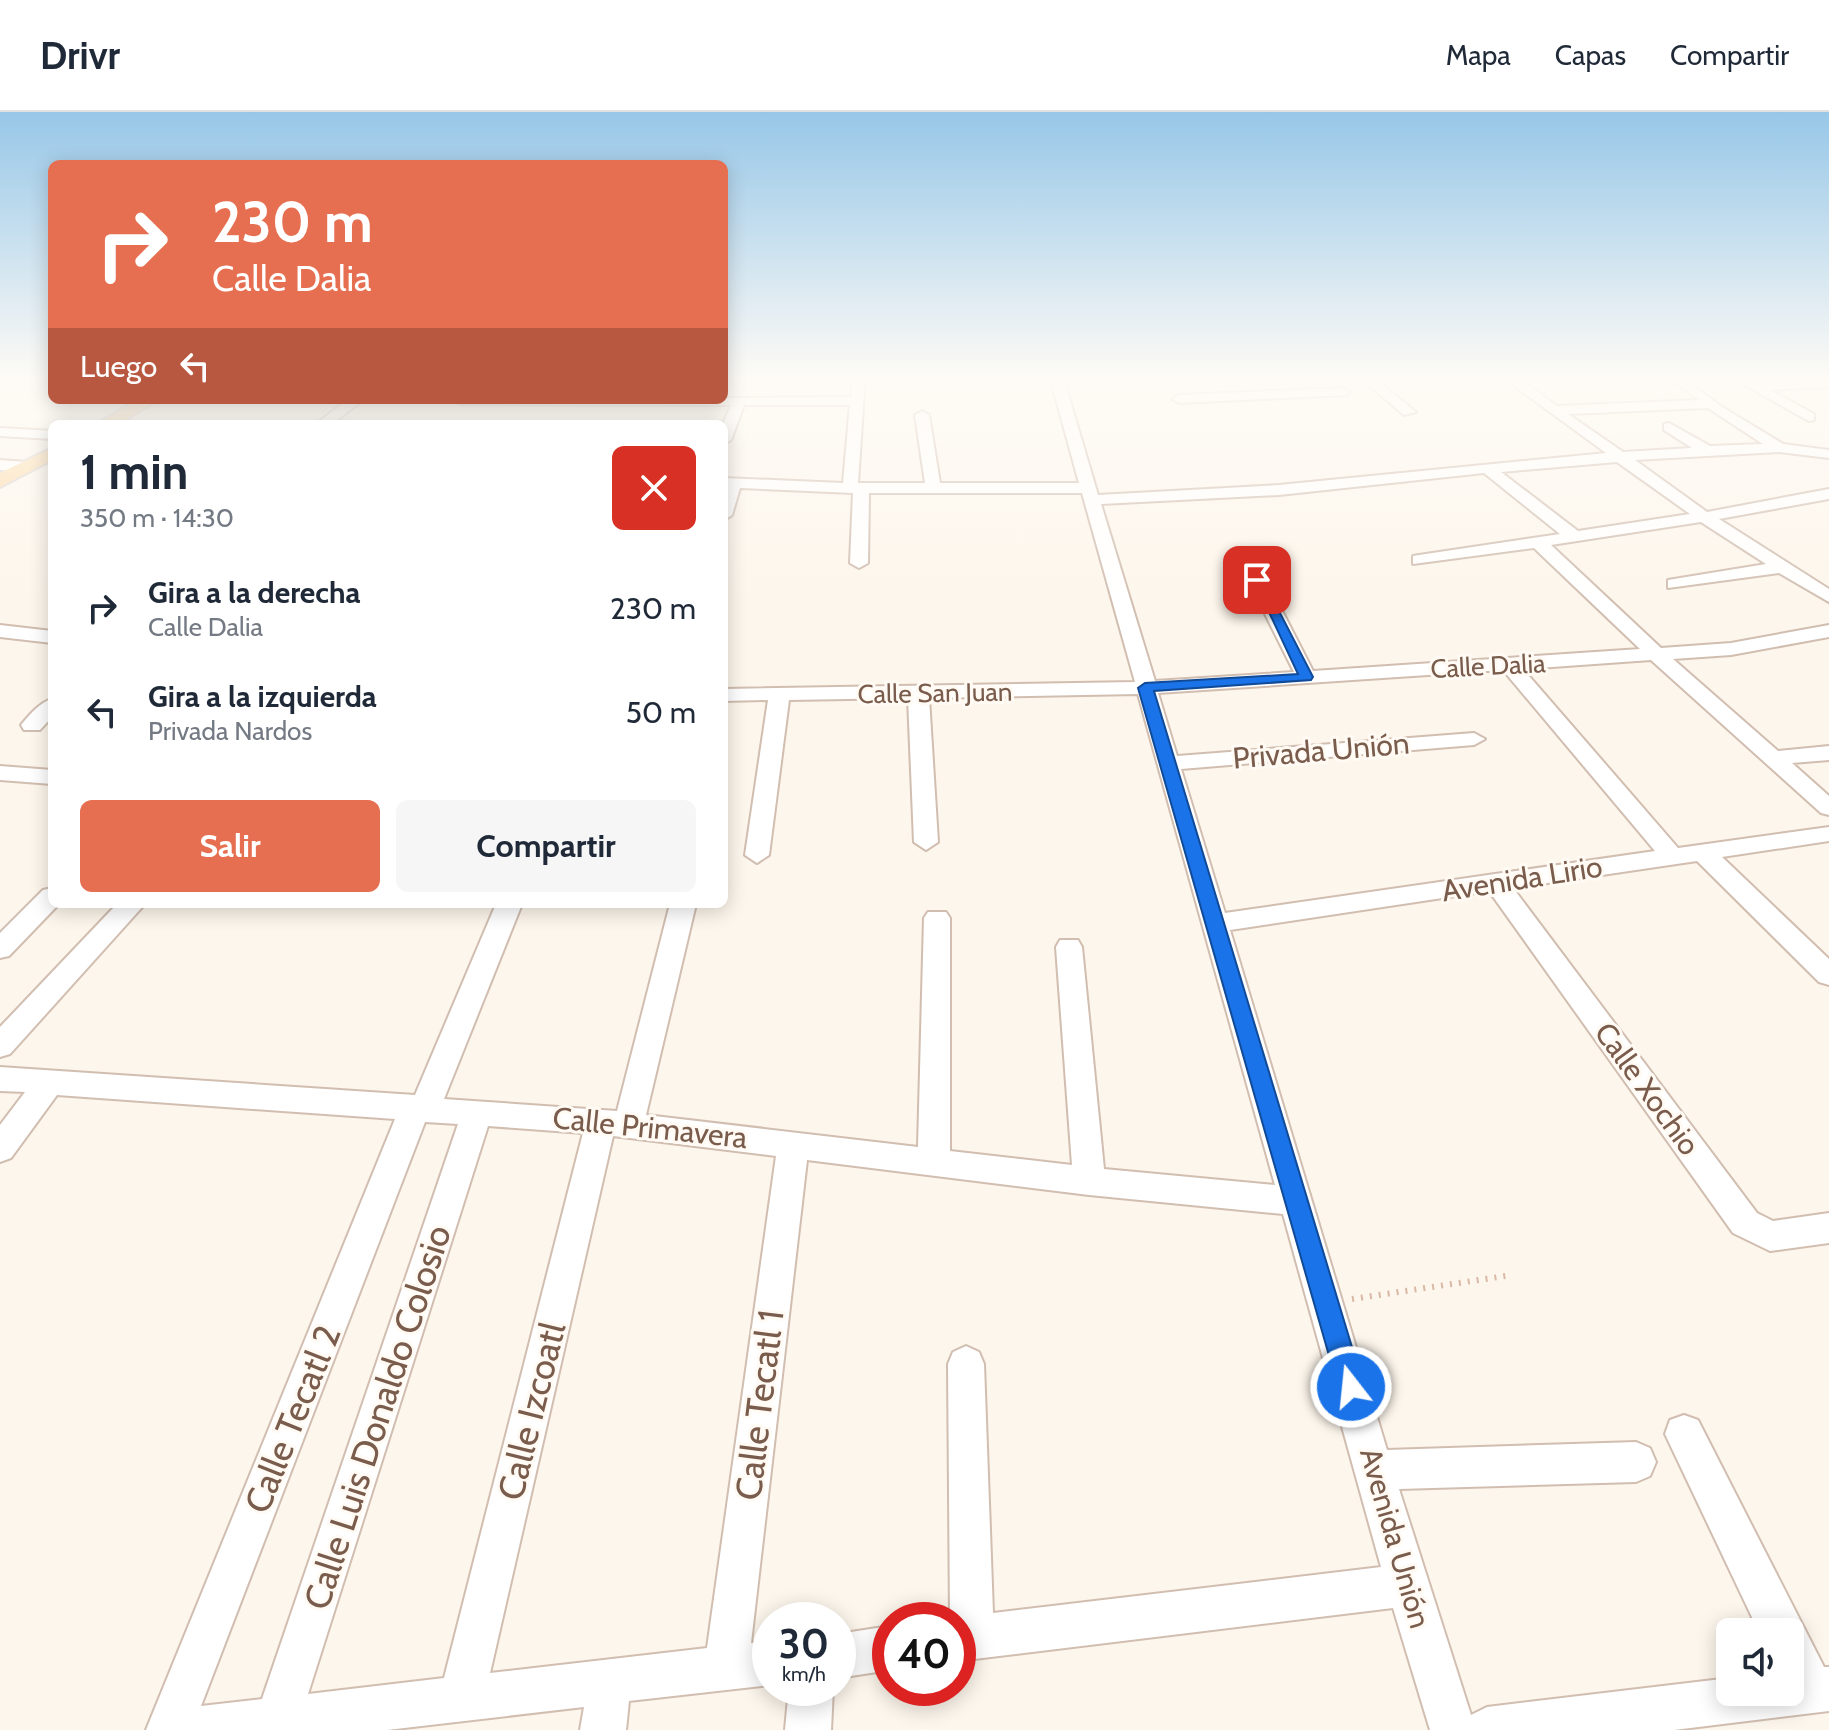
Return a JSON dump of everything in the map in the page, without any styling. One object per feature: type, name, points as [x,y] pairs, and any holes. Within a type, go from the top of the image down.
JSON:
[{"type":"main road","points":[[0,481],[48,455]]},
{"type":"street","points":[[855,453],[859,563]]},
{"type":"street","points":[[928,453],[933,488]]},
{"type":"street","name":"Avenida Unión","points":[[1079,453],[1145,688],[1328,1303],[1407,1585],[1453,1730]]},
{"type":"street","points":[[1618,453],[1625,457],[1627,464],[1704,517],[1829,597]]},
{"type":"street","points":[[728,484],[1091,494],[1279,490],[1686,453]]},
{"type":"street","points":[[0,465],[27,467]]},
{"type":"street","points":[[1489,470],[1575,537]]},
{"type":"street","points":[[1419,560],[1704,517],[1829,494]]},
{"type":"street","points":[[1539,543],[1658,656],[1829,808]]},
{"type":"street","points":[[1245,556],[1306,677]]},
{"type":"street","points":[[1674,584],[1782,567]]},
{"type":"street","points":[[0,631],[48,637]]},
{"type":"street","name":"Calle Dalia","points":[[1145,688],[1658,656],[1731,649],[1829,631]]},
{"type":"street","points":[[1509,665],[1672,856]]},
{"type":"street","name":"Calle San Juan","points":[[728,695],[779,697],[1145,688]]},
{"type":"street","points":[[918,693],[926,842]]},
{"type":"street","points":[[757,855],[779,697]]},
{"type":"street","points":[[32,725],[48,709]]},
{"type":"street","name":"Privada Unión","points":[[1168,763],[1474,739]]},
{"type":"street","points":[[1772,758],[1829,753]]},
{"type":"street","points":[[0,773],[48,777]]},
{"type":"street","name":"Avenida Lirio","points":[[1214,923],[1829,834]]},
{"type":"street","points":[[1702,852],[1829,975]]},
{"type":"street","name":"Calle Xochio","points":[[1497,884],[1745,1223],[1770,1236],[1829,1228]]},
{"type":"street","points":[[0,949],[48,900]]},
{"type":"street","points":[[0,1046],[128,908]]},
{"type":"street","name":"Calle Tecatl 2","points":[[193,1730],[420,1108],[507,908]]},
{"type":"street","points":[[614,1124],[682,908]]},
{"type":"street","points":[[934,1160],[937,918]]},
{"type":"street","points":[[1069,947],[1089,1181]]},
{"type":"street","name":"Calle Primavera","points":[[0,1079],[614,1124],[793,1143],[1089,1181],[1298,1201]]},
{"type":"street","points":[[0,1149],[48,1084]]},
{"type":"street","name":"Calle Luis Donaldo Colosio","points":[[277,1722],[477,1112]]},
{"type":"street","name":"Calle Izcoatl","points":[[461,1701],[614,1124]]},
{"type":"street","name":"Calle Tecatl 1","points":[[726,1667],[793,1143]]},
{"type":"street","points":[[965,1602],[966,1364]]},
{"type":"street","points":[[1684,1434],[1775,1618]]},
{"type":"street","points":[[1375,1470],[1636,1462]]},
{"type":"street","points":[[976,1637],[1407,1585]]},
{"type":"street","points":[[193,1730],[752,1665]]},
{"type":"street","points":[[1487,1730],[1820,1690],[1804,1667]]},
{"type":"street","points":[[603,1730],[610,1680]]},
{"type":"street","points":[[808,1730],[810,1706]]},
{"type":"path","points":[[1328,1303],[1512,1275]]},
{"type":"route","points":[[1257,580],[1306,677],[1145,688],[1351,1387]]}]
